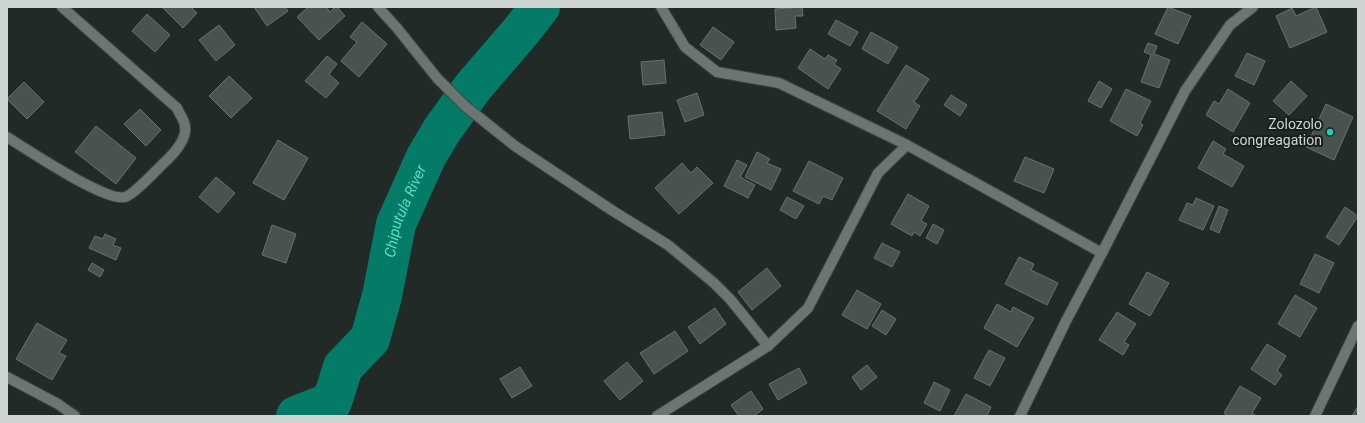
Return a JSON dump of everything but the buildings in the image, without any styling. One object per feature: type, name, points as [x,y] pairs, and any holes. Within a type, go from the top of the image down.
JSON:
[{"type":"street","points":[[7,138],[79,181],[113,197],[126,197],[173,154],[185,135],[185,123],[177,108],[62,7]]},
{"type":"street","points":[[378,7],[437,78],[465,106],[515,146],[613,211],[668,245],[730,299],[768,346]]},
{"type":"street","points":[[661,7],[685,47],[717,72],[779,83],[907,145],[1102,253]]},
{"type":"street","points":[[1020,416],[1066,321],[1185,91],[1230,25],[1253,7]]},
{"type":"street","points":[[657,416],[768,346],[808,308],[878,173],[907,145]]},
{"type":"street","points":[[1315,416],[1358,326]]},
{"type":"street","points":[[7,377],[58,404],[75,416]]},
{"type":"waterway","name":"Chiputula River","points":[[296,416],[332,402],[343,367],[370,339],[382,296],[396,224],[426,157],[442,130],[473,87],[540,7]]},
{"type":"place","name":"Zolozolo congreagation","points":[[1330,132]]}]
